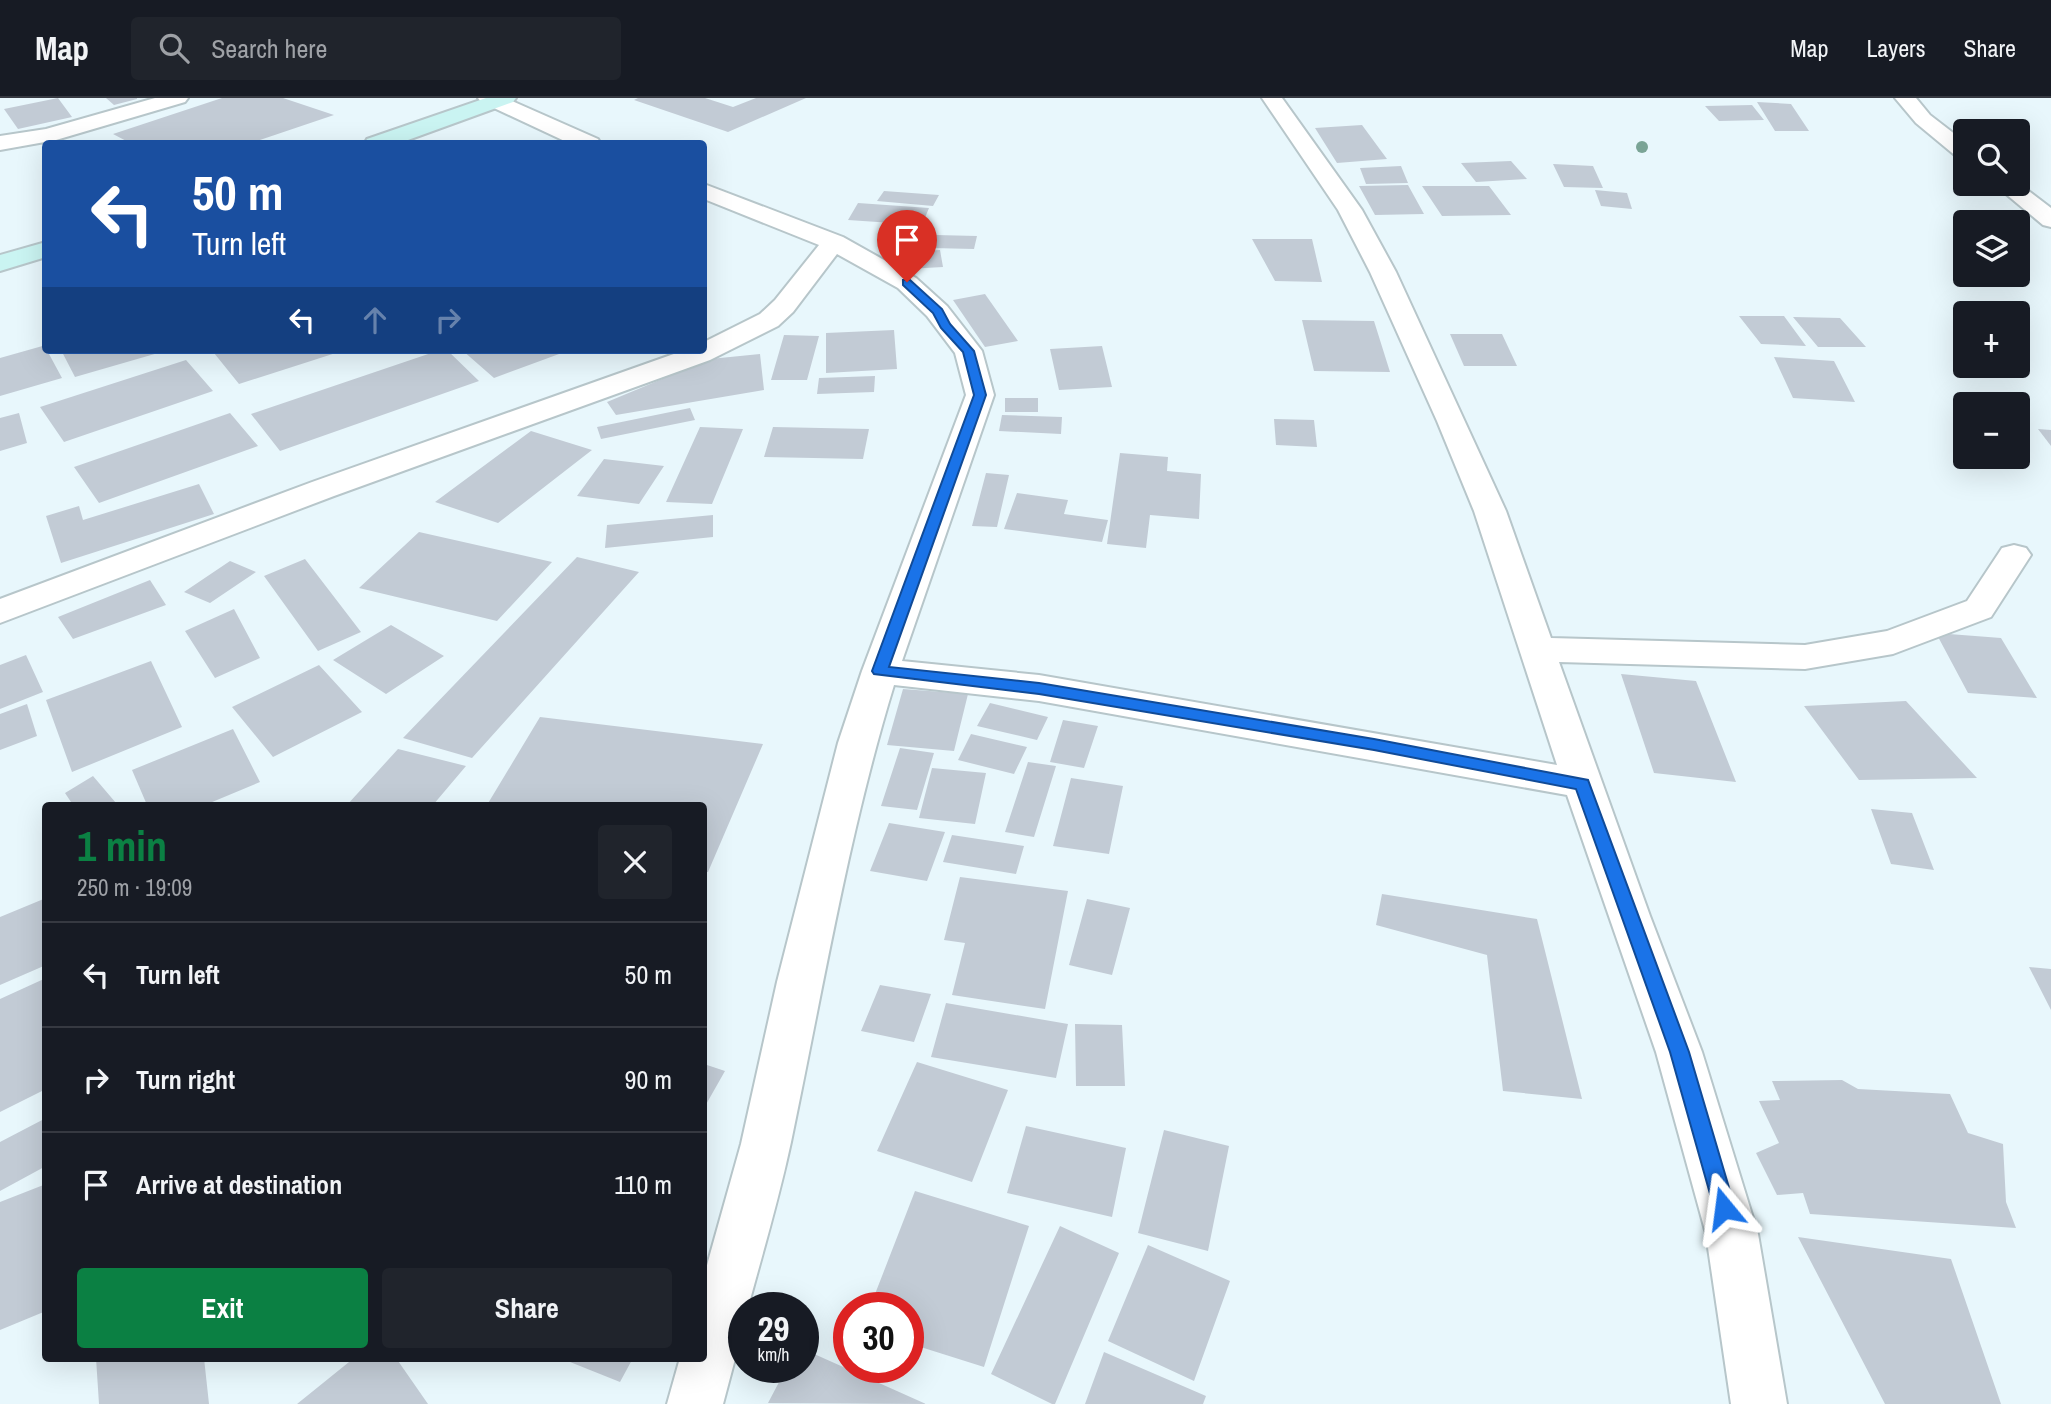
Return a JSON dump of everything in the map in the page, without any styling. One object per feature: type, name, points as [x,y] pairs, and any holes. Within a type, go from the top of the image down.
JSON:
[{"type":"street","points":[[0,144],[48,135],[178,98]]},
{"type":"street","points":[[1272,98],[1350,211],[1383,272],[1490,511],[1583,784],[1679,1052],[1728,1221],[1759,1404]]},
{"type":"street","points":[[1905,98],[1923,119],[1953,143]]},
{"type":"street","points":[[386,140],[497,99],[582,140]]},
{"type":"street","points":[[707,192],[834,242],[907,282],[938,312],[945,326],[968,351],[980,395],[880,671],[857,743],[799,982],[766,1143],[707,1360]]},
{"type":"street","points":[[2020,196],[2051,220]]},
{"type":"street","points":[[707,351],[769,320],[784,306],[834,242]]},
{"type":"street","points":[[0,263],[42,250]]},
{"type":"street","points":[[0,612],[323,489],[700,354]]},
{"type":"street","points":[[1536,649],[1805,657],[1893,642],[1979,609],[2014,555]]},
{"type":"street","points":[[880,671],[1039,688],[1583,784]]},
{"type":"street","points":[[695,1404],[706,1362]]},
{"type":"building","points":[[58,98],[72,117],[18,129],[4,109]]},
{"type":"building","points":[[106,98],[137,98],[137,99],[114,105]]},
{"type":"building","points":[[222,98],[283,98],[334,115],[260,140],[124,140],[113,134]]},
{"type":"building","points":[[705,98],[733,107],[756,98],[806,98],[728,132],[634,100]]},
{"type":"building","points":[[1757,102],[1791,104],[1809,131],[1775,131]]},
{"type":"building","points":[[1752,105],[1764,120],[1719,121],[1705,106]]},
{"type":"building","points":[[1362,125],[1387,159],[1337,163],[1315,128]]},
{"type":"building","points":[[1511,161],[1527,179],[1476,182],[1461,163]]},
{"type":"building","points":[[1553,164],[1593,166],[1603,188],[1564,187]]},
{"type":"building","points":[[1401,166],[1408,183],[1366,184],[1360,168]]},
{"type":"building","points":[[1408,185],[1424,214],[1375,215],[1359,186]]},
{"type":"building","points":[[1422,186],[1489,186],[1511,215],[1442,216]]},
{"type":"building","points":[[1595,190],[1627,193],[1632,209],[1601,206]]},
{"type":"building","points":[[884,191],[939,195],[933,206],[877,201]]},
{"type":"building","points":[[858,203],[929,208],[922,225],[848,220]]},
{"type":"building","points":[[896,228],[930,230],[923,247],[888,245]]},
{"type":"building","points":[[936,235],[977,236],[974,249],[932,248]]},
{"type":"building","points":[[1252,239],[1312,239],[1322,282],[1275,281]]},
{"type":"building","points":[[940,250],[943,267],[907,269],[905,252]]},
{"type":"building","points":[[985,294],[1018,341],[985,347],[953,300]]},
{"type":"building","points":[[1739,316],[1784,316],[1806,346],[1761,344]]},
{"type":"building","points":[[1793,317],[1840,318],[1866,347],[1818,347]]},
{"type":"building","points":[[1302,320],[1374,321],[1390,372],[1314,371]]},
{"type":"building","points":[[894,330],[897,369],[826,373],[826,333]]},
{"type":"building","points":[[1450,334],[1502,334],[1517,366],[1464,366]]},
{"type":"building","points":[[784,335],[819,336],[807,380],[771,380]]},
{"type":"building","points":[[42,346],[42,354],[49,354],[62,378],[0,396],[0,358]]},
{"type":"building","points":[[1102,346],[1112,387],[1059,390],[1050,349]]},
{"type":"building","points":[[63,354],[155,354],[75,377]]},
{"type":"building","points":[[215,354],[333,354],[239,384]]},
{"type":"building","points":[[428,354],[451,354],[479,381],[280,451],[251,414]]},
{"type":"building","points":[[467,354],[559,354],[494,378]]},
{"type":"building","points":[[760,354],[764,390],[616,415],[607,402],[710,359]]},
{"type":"building","points":[[1774,357],[1834,361],[1855,402],[1793,398]]},
{"type":"building","points":[[186,360],[213,391],[64,442],[40,407]]},
{"type":"building","points":[[875,376],[874,392],[817,394],[819,378]]},
{"type":"building","points":[[1005,398],[1038,398],[1038,412],[1005,412]]},
{"type":"building","points":[[690,408],[695,420],[601,439],[597,427]]},
{"type":"building","points":[[19,413],[27,443],[0,451],[0,418]]},
{"type":"building","points":[[230,413],[258,446],[99,503],[74,467]]},
{"type":"building","points":[[1002,415],[1062,417],[1061,434],[999,431]]},
{"type":"building","points":[[1274,419],[1314,420],[1317,447],[1276,445]]},
{"type":"building","points":[[700,427],[743,429],[712,504],[666,502]]},
{"type":"building","points":[[773,427],[869,429],[863,459],[764,457]]},
{"type":"building","points":[[2038,429],[2051,430],[2051,446]]},
{"type":"building","points":[[531,431],[592,450],[498,523],[435,502]]},
{"type":"building","points":[[1120,453],[1168,457],[1167,471],[1201,474],[1199,519],[1150,515],[1146,548],[1107,544]]},
{"type":"building","points":[[604,459],[664,466],[639,504],[577,496]]},
{"type":"building","points":[[986,473],[1009,475],[997,527],[972,526]]},
{"type":"building","points":[[199,484],[214,514],[61,563],[46,516],[79,506],[83,520]]},
{"type":"building","points":[[1017,493],[1068,500],[1064,514],[1108,520],[1102,542],[1004,529]]},
{"type":"building","points":[[713,515],[713,537],[605,548],[607,525]]},
{"type":"building","points":[[419,532],[552,562],[497,621],[359,588]]},
{"type":"building","points":[[577,557],[639,572],[472,758],[403,738]]},
{"type":"building","points":[[305,559],[361,632],[318,651],[264,576]]},
{"type":"building","points":[[230,561],[256,572],[210,603],[184,592]]},
{"type":"building","points":[[150,580],[166,605],[73,639],[58,617]]},
{"type":"building","points":[[234,609],[260,658],[215,678],[185,631]]},
{"type":"building","points":[[391,625],[444,656],[386,694],[333,660]]},
{"type":"building","points":[[1936,633],[2001,638],[2037,698],[1968,693]]},
{"type":"building","points":[[26,655],[43,692],[0,709],[0,665]]},
{"type":"building","points":[[151,661],[182,727],[72,772],[46,700]]},
{"type":"building","points":[[319,665],[362,712],[273,757],[232,707]]},
{"type":"building","points":[[1621,674],[1696,681],[1736,782],[1654,773]]},
{"type":"building","points":[[903,689],[968,694],[954,751],[887,745]]},
{"type":"building","points":[[1906,701],[1977,778],[1859,780],[1804,706]]},
{"type":"building","points":[[990,703],[1048,717],[1037,740],[977,726]]},
{"type":"building","points":[[27,704],[37,736],[0,750],[0,714]]},
{"type":"building","points":[[540,717],[763,744],[708,872],[707,802],[489,802]]},
{"type":"building","points":[[1063,720],[1098,726],[1084,768],[1050,762]]},
{"type":"building","points":[[233,729],[260,782],[212,802],[146,802],[132,770]]},
{"type":"building","points":[[971,734],[1027,747],[1014,774],[958,760]]},
{"type":"building","points":[[900,748],[934,753],[917,810],[881,806]]},
{"type":"building","points":[[398,749],[466,766],[436,802],[350,802]]},
{"type":"building","points":[[1028,762],[1056,766],[1034,837],[1005,832]]},
{"type":"building","points":[[932,768],[986,773],[975,824],[919,818]]},
{"type":"building","points":[[93,776],[115,802],[71,802],[65,793]]},
{"type":"building","points":[[1071,778],[1123,786],[1109,854],[1053,846]]},
{"type":"building","points":[[1871,809],[1912,813],[1934,870],[1891,864]]},
{"type":"building","points":[[889,823],[945,832],[927,881],[870,871]]},
{"type":"building","points":[[952,835],[1024,846],[1016,874],[943,862]]},
{"type":"building","points":[[960,877],[1068,891],[1045,1009],[952,995],[965,943],[944,940]]},
{"type":"building","points":[[1382,894],[1537,919],[1582,1099],[1503,1091],[1487,955],[1376,925]]},
{"type":"building","points":[[1087,899],[1130,908],[1112,975],[1069,965]]},
{"type":"building","points":[[42,900],[42,967],[0,985],[0,917]]},
{"type":"building","points":[[2029,967],[2051,969],[2051,1010]]},
{"type":"building","points":[[42,980],[42,1091],[0,1112],[0,999]]},
{"type":"building","points":[[880,985],[931,994],[914,1042],[861,1031]]},
{"type":"building","points":[[946,1003],[1068,1024],[1056,1078],[931,1057]]},
{"type":"building","points":[[1075,1024],[1122,1025],[1125,1086],[1076,1086]]},
{"type":"building","points":[[917,1062],[1008,1090],[972,1182],[877,1151]]},
{"type":"building","points":[[707,1065],[725,1071],[707,1103]]},
{"type":"building","points":[[1842,1080],[1858,1089],[1950,1094],[1968,1133],[2003,1144],[2006,1202],[2016,1228],[1810,1214],[1803,1193],[1777,1195],[1756,1153],[1779,1143],[1759,1101],[1780,1100],[1772,1081]]},
{"type":"building","points":[[42,1120],[42,1168],[0,1191],[0,1142]]},
{"type":"building","points":[[1026,1126],[1126,1148],[1112,1217],[1007,1193]]},
{"type":"building","points":[[1164,1130],[1229,1146],[1208,1251],[1138,1233]]},
{"type":"building","points":[[42,1186],[42,1313],[0,1330],[0,1202]]},
{"type":"building","points":[[915,1191],[1029,1226],[984,1367],[924,1348],[924,1292],[876,1292]]},
{"type":"building","points":[[1060,1226],[1119,1253],[1055,1404],[1052,1404],[991,1374]]},
{"type":"building","points":[[1798,1237],[1951,1259],[2001,1404],[1885,1404]]},
{"type":"building","points":[[1148,1245],[1230,1281],[1194,1381],[1108,1341]]},
{"type":"building","points":[[1104,1352],[1206,1396],[1203,1404],[1085,1404]]},
{"type":"building","points":[[819,1356],[833,1362],[833,1383],[879,1383],[926,1404],[768,1403],[779,1383],[819,1383]]},
{"type":"building","points":[[96,1362],[204,1362],[209,1404],[99,1404]]},
{"type":"building","points":[[349,1362],[399,1362],[428,1404],[297,1404]]},
{"type":"building","points":[[570,1362],[631,1362],[620,1382]]},
{"type":"route","points":[[907,282],[938,312],[945,326],[968,351],[980,395],[880,671],[1039,688],[1583,784],[1628,916],[1679,1052],[1724,1208]]}]
